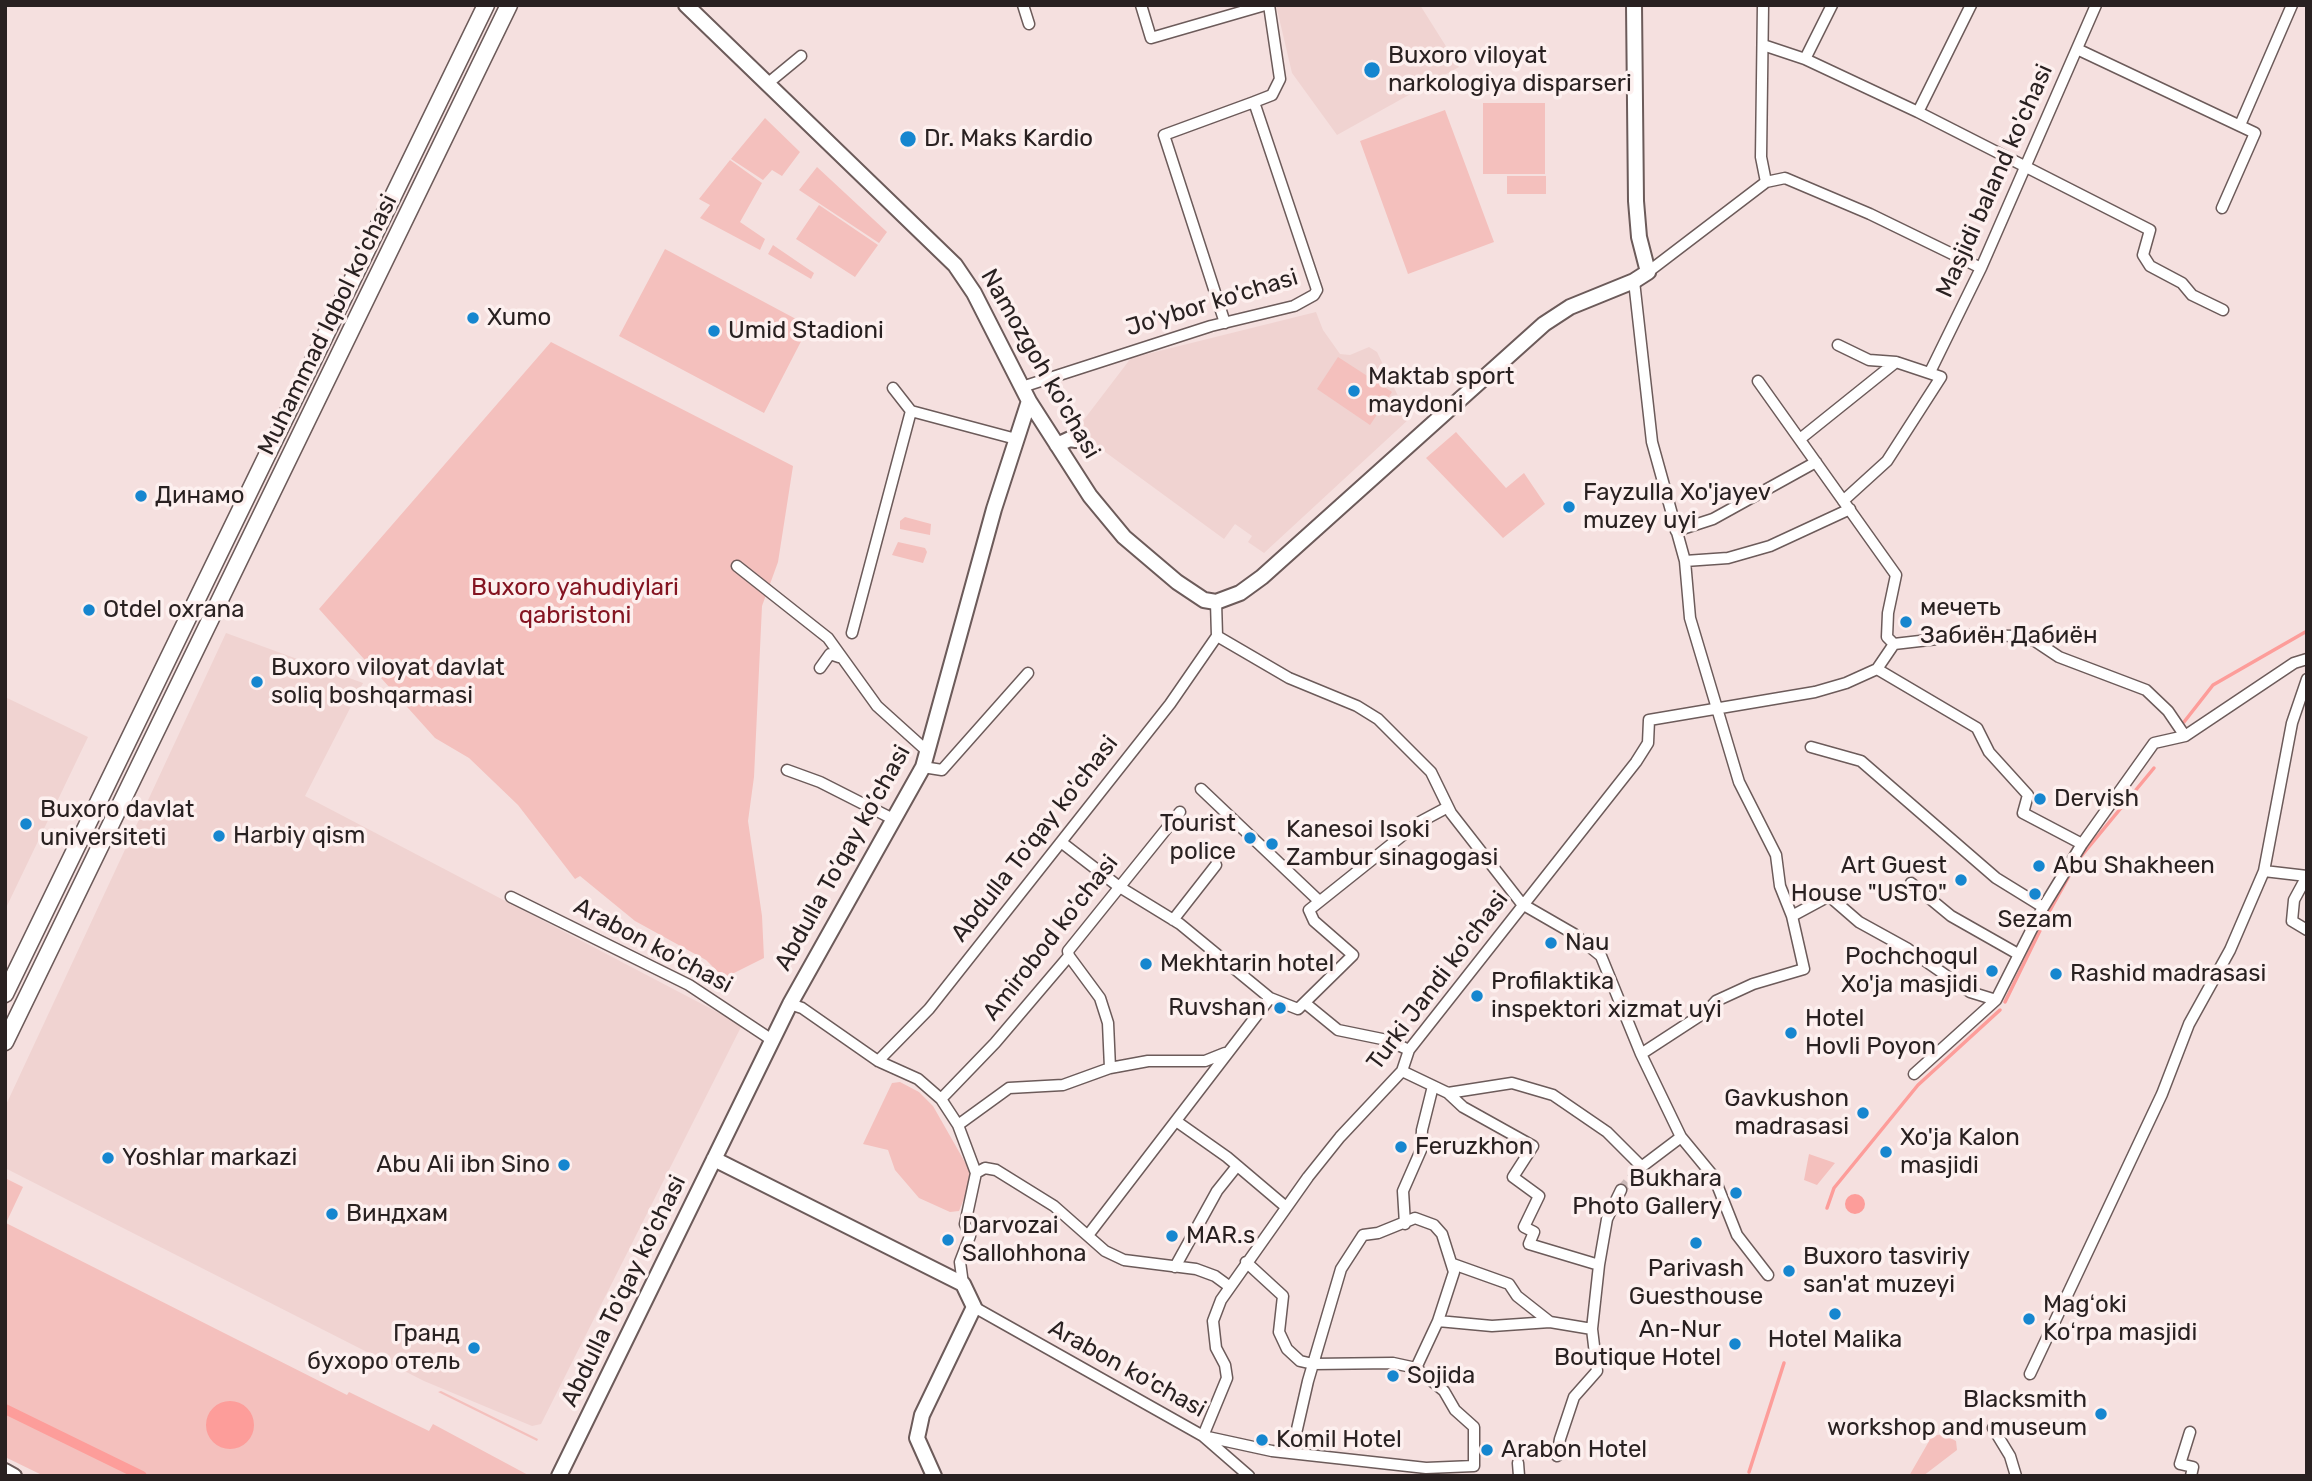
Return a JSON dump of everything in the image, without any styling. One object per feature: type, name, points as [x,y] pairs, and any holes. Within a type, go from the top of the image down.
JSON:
[{"type":"main road","name":"Muhammad Iqbol ko'chasi","points":[[5,994],[486,5]]},
{"type":"main road","name":"Muhammad Iqbol ko'chasi","points":[[5,1042],[509,5]]},
{"type":"street","name":"Namozgoh ko'chasi","points":[[686,5],[961,272],[1029,401],[1090,496],[1124,537],[1192,593],[1216,603]]},
{"type":"street","points":[[1023,5],[1029,24]]},
{"type":"street","points":[[1141,5],[1151,38],[1267,5],[1280,79],[1272,95],[1164,135],[1225,323]]},
{"type":"street","points":[[1634,5],[1636,201],[1639,237],[1648,272]]},
{"type":"street","points":[[1763,5],[1761,157],[1766,182]]},
{"type":"street","points":[[1805,59],[1832,5]]},
{"type":"street","points":[[1918,113],[1971,5]]},
{"type":"street","name":"Masjidi baland ko'chasi","points":[[1930,372],[1981,268],[2096,5]]},
{"type":"street","points":[[2240,125],[2292,5]]},
{"type":"street","points":[[1763,45],[1805,59],[1918,113],[2150,230],[2143,256],[2150,266],[2182,282],[2192,295],[2223,310]]},
{"type":"street","points":[[2077,49],[2255,133],[2222,208]]},
{"type":"street","points":[[767,84],[801,56]]},
{"type":"street","name":"Jo'ybor ko'chasi","points":[[1022,387],[1225,323],[1309,300],[1317,290],[1254,102]]},
{"type":"street","points":[[1768,1275],[1737,1235],[1714,1177],[1681,1137],[1641,1054],[1601,956],[1574,934],[1522,904],[1448,807],[1431,772],[1378,719],[1357,706],[1289,678],[1217,636],[1216,603],[1240,593],[1262,577],[1544,324],[1570,307],[1634,281],[1766,182],[1785,178],[1870,214],[1981,268]]},
{"type":"street","points":[[1634,281],[1652,442],[1685,561],[1690,618],[1739,782],[1776,855],[1780,886],[1792,916],[1804,969],[1753,984],[1716,1001],[1707,1011],[1641,1054]]},
{"type":"street","points":[[1685,561],[1728,558],[1770,546],[1847,505],[1887,461],[1941,377],[1896,362],[1869,360],[1838,345]]},
{"type":"street","points":[[1800,439],[1896,362]]},
{"type":"street","points":[[1758,381],[1896,575],[1888,613],[1887,637],[1894,644]]},
{"type":"street","points":[[893,388],[911,411],[1016,439]]},
{"type":"street","name":"Abdulla To’qay ko’chasi","points":[[730,1126],[790,1004],[925,760],[1029,401]]},
{"type":"street","points":[[852,633],[911,411]]},
{"type":"street","points":[[1057,445],[1070,439],[1076,440]]},
{"type":"street","points":[[1675,531],[1713,519],[1816,462]]},
{"type":"street","points":[[737,566],[825,636],[881,710],[925,760],[942,770],[1028,673]]},
{"type":"street","points":[[1717,708],[1815,692],[1846,683],[1877,669],[1894,644],[1944,637],[1998,634],[2035,642],[2059,657],[2146,690],[2168,711],[2185,736]]},
{"type":"street","name":"Abdulla To'qay ko'chasi","points":[[878,1061],[929,1009],[1170,704],[1217,636]]},
{"type":"street","points":[[820,668],[830,654],[840,657]]},
{"type":"street","points":[[1914,1074],[1996,1000],[2043,907],[2082,844],[2154,743],[2185,736],[2294,663],[2307,659]]},
{"type":"street","points":[[1877,669],[1978,729],[1989,751],[2028,795],[2022,813],[2082,844]]},
{"type":"street","points":[[2030,1374],[2162,1094],[2189,1024],[2230,950],[2264,872],[2292,723],[2307,679]]},
{"type":"street","name":"Turki Jandi ko'chasi","points":[[1203,1436],[1227,1378],[1225,1365],[1216,1348],[1213,1321],[1246,1262],[1340,1137],[1402,1071],[1409,1050],[1636,762],[1648,743],[1649,720],[1717,708]]},
{"type":"street","points":[[1811,747],[1861,761],[1996,878],[2043,907]]},
{"type":"street","points":[[787,770],[820,782],[893,819]]},
{"type":"street","points":[[1200,789],[1318,900]]},
{"type":"street","points":[[1061,842],[1118,886],[1173,920],[1270,998],[1298,1009],[1353,955],[1310,916],[1309,910],[1318,900],[1418,823],[1448,807]]},
{"type":"street","name":"Amirobod ko'chasi","points":[[942,1099],[995,1043],[1069,956],[1068,951],[1180,811]]},
{"type":"street","points":[[1173,920],[1216,865]]},
{"type":"street","points":[[2264,872],[2307,876],[2294,900],[2292,921],[2307,930]]},
{"type":"street","points":[[1911,883],[1951,916],[2018,954]]},
{"type":"street","points":[[1792,916],[1829,896],[1859,922],[1908,949],[1970,992],[1996,1000]]},
{"type":"street","name":"Arabon ko'chasi","points":[[511,897],[690,985],[772,1040]]},
{"type":"street","points":[[1069,956],[1100,998],[1108,1023],[1110,1068]]},
{"type":"street","points":[[1089,1234],[1214,1072],[1225,1053],[1270,998]]},
{"type":"street","points":[[1305,1003],[1338,1030],[1387,1041],[1409,1050]]},
{"type":"street","points":[[790,1004],[802,1008],[878,1061],[918,1079],[942,1099],[958,1125],[976,1173],[965,1224],[970,1236],[960,1262],[963,1284],[974,1307],[920,1422],[918,1438],[934,1476]]},
{"type":"street","points":[[958,1125],[1009,1088],[1063,1085],[1110,1068],[1148,1061],[1205,1061],[1225,1053]]},
{"type":"street","points":[[1402,1071],[1448,1093],[1463,1107],[1533,1146],[1513,1177],[1539,1196],[1524,1227],[1534,1232],[1529,1244],[1599,1265]]},
{"type":"street","points":[[1448,1093],[1512,1083],[1553,1095],[1607,1132],[1640,1167],[1681,1137]]},
{"type":"street","points":[[1405,1224],[1403,1191],[1421,1150],[1422,1130],[1433,1086]]},
{"type":"street","points":[[1175,1121],[1286,1207]]},
{"type":"street","name":"Abdulla To'qay ko'chasi","points":[[559,1476],[730,1126]]},
{"type":"street","points":[[714,1159],[963,1284]]},
{"type":"street","points":[[1175,1267],[1217,1191],[1237,1167]]},
{"type":"street","points":[[976,1173],[985,1168],[996,1170],[1054,1206],[1089,1234],[1105,1251],[1124,1260],[1196,1269],[1215,1276],[1230,1287]]},
{"type":"street","points":[[1557,1456],[1574,1397],[1597,1371],[1592,1329],[1599,1265],[1607,1219],[1621,1190]]},
{"type":"street","points":[[1246,1262],[1283,1296],[1279,1332],[1287,1349],[1300,1362],[1313,1364],[1364,1362],[1416,1368],[1438,1321],[1454,1272],[1453,1264],[1443,1234],[1434,1225],[1415,1218],[1405,1224],[1359,1238],[1341,1269],[1313,1364],[1292,1451]]},
{"type":"street","points":[[1453,1264],[1508,1284],[1517,1296],[1550,1322]]},
{"type":"street","name":"Arabon ko'chasi","points":[[974,1307],[1203,1436],[1272,1451],[1292,1451],[1426,1468],[1474,1466],[1474,1427],[1455,1410],[1444,1391],[1416,1368]]},
{"type":"street","points":[[1438,1321],[1492,1326],[1550,1322],[1592,1329]]},
{"type":"street","points":[[1993,1428],[2010,1456],[2015,1476]]},
{"type":"street","points":[[2190,1432],[2180,1464],[2193,1467],[2191,1476]]},
{"type":"street","points":[[1203,1436],[1249,1476]]},
{"type":"street","points":[[1518,1464],[1519,1476]]},
{"type":"street","points":[[5,1471],[15,1476]]},
{"type":"shaded area","name":"Buxoro viloyat narkologiya disparseri","points":[[1276,5],[1420,5],[1459,67],[1337,135],[1292,73]]},
{"type":"shaded area","points":[[1316,312],[1323,330],[1340,354],[1350,355],[1369,347],[1377,352],[1409,419],[1264,553],[1248,542],[1252,536],[1235,524],[1224,539],[1082,435],[1073,434],[1131,358]]},
{"type":"shaded area","points":[[226,633],[363,683],[305,796],[742,1025],[541,1424],[532,1426],[424,1381],[5,1168],[5,1107]]},
{"type":"shaded area","name":"Buxoro davlat universiteti","points":[[5,697],[88,737],[5,910]]},
{"type":"shaded area","points":[[1855,1194],[1862,1197],[1865,1204],[1862,1211],[1855,1214],[1848,1211],[1845,1204],[1848,1197]]},
{"type":"shaded area","points":[[230,1401],[247,1408],[254,1425],[247,1442],[230,1449],[213,1442],[206,1425],[213,1408]]},
{"type":"green space","points":[[1483,103],[1545,103],[1545,174],[1483,174]]},
{"type":"green space","points":[[1445,110],[1494,242],[1408,274],[1360,141]]},
{"type":"green space","points":[[765,118],[800,152],[782,176],[772,170],[763,180],[731,159]]},
{"type":"green space","points":[[730,160],[762,183],[740,222],[765,239],[760,250],[700,218],[710,205],[699,199]]},
{"type":"green space","points":[[817,167],[887,232],[879,243],[799,190]]},
{"type":"green space","points":[[1507,176],[1546,176],[1546,194],[1507,194]]},
{"type":"green space","points":[[819,205],[878,245],[855,277],[796,239]]},
{"type":"green space","points":[[773,245],[814,273],[811,279],[768,254]]},
{"type":"green space","name":"Umid Stadioni","points":[[665,249],[809,326],[764,413],[619,336]]},
{"type":"green space","name":"Buxoro yahudiylari qabristoni","points":[[551,342],[793,466],[778,562],[762,606],[754,777],[748,821],[762,916],[764,958],[724,978],[706,960],[635,921],[580,876],[575,879],[518,805],[469,758],[435,738],[319,609]]},
{"type":"green space","name":"Maktab sport maydoni","points":[[1338,357],[1392,392],[1370,425],[1317,389]]},
{"type":"green space","points":[[1456,432],[1506,488],[1524,473],[1545,504],[1503,538],[1426,458]]},
{"type":"green space","points":[[905,517],[931,524],[930,535],[900,529],[900,521]]},
{"type":"green space","points":[[898,542],[925,548],[927,552],[923,563],[892,555]]},
{"type":"green space","points":[[900,1082],[919,1092],[933,1106],[970,1171],[972,1179],[959,1211],[950,1212],[919,1198],[895,1170],[888,1150],[863,1144],[892,1083]]},
{"type":"green space","points":[[1809,1154],[1835,1163],[1817,1185],[1804,1180]]},
{"type":"green space","points":[[5,1178],[23,1187],[6,1223],[347,1395],[349,1392],[429,1431],[433,1424],[530,1476],[44,1476],[5,1457]]},
{"type":"green space","points":[[441,1391],[538,1439],[537,1441],[438,1392]]},
{"type":"green space","points":[[1943,1434],[1956,1441],[1957,1450],[1923,1476],[1909,1476],[1932,1436]]},
{"type":"waterway","points":[[2184,722],[2213,685],[2307,631]]},
{"type":"waterway","points":[[2005,1002],[2078,860],[2154,768]]},
{"type":"waterway","points":[[1827,1208],[1834,1188],[1918,1085],[2000,1010]]},
{"type":"waterway","points":[[1749,1472],[1784,1363]]},
{"type":"waterway","points":[[5,1409],[142,1476]]},
{"type":"tunnel","points":[[1621,1190],[1640,1168]]},
{"type":"place","name":"Buxoro viloyat narkologiya disparseri","points":[[1372,70]]},
{"type":"place","name":"Dr. Maks Kardio","points":[[908,139]]},
{"type":"place","name":"Xumo","points":[[473,318]]},
{"type":"place","name":"Umid Stadioni","points":[[714,331]]},
{"type":"place","name":"Maktab sport maydoni","points":[[1354,391]]},
{"type":"place","name":"Динамо","points":[[141,496]]},
{"type":"place","name":"Fayzulla Xo'jayev muzey uyi","points":[[1569,507]]},
{"type":"place","name":"Otdel oxrana","points":[[89,610]]},
{"type":"place","name":"мечеть Забиён Дабиён","points":[[1906,622]]},
{"type":"place","name":"Buxoro viloyat davlat soliq boshqarmasi","points":[[257,682]]},
{"type":"place","name":"Dervish","points":[[2040,799]]},
{"type":"place","name":"Buxoro davlat universiteti","points":[[26,824]]},
{"type":"place","name":"Harbiy qism","points":[[219,836]]},
{"type":"place","name":"Tourist police","points":[[1250,838]]},
{"type":"place","name":"Kanesoi Isoki Zambur sinagogasi","points":[[1272,844]]},
{"type":"place","name":"Abu Shakheen","points":[[2039,866]]},
{"type":"place","name":"Art Guest House \"USTO\"","points":[[1961,880]]},
{"type":"place","name":"Sezam","points":[[2035,894]]},
{"type":"place","name":"Nau","points":[[1551,943]]},
{"type":"place","name":"Mekhtarin hotel","points":[[1146,964]]},
{"type":"place","name":"Pochchoqul Xo'ja masjidi","points":[[1992,971]]},
{"type":"place","name":"Rashid madrasasi","points":[[2056,974]]},
{"type":"place","name":"Profilaktika inspektori xizmat uyi","points":[[1477,996]]},
{"type":"place","name":"Ruvshan","points":[[1280,1008]]},
{"type":"place","name":"Hotel Hovli Poyon","points":[[1791,1033]]},
{"type":"place","name":"Gavkushon madrasasi","points":[[1863,1113]]},
{"type":"place","name":"Feruzkhon","points":[[1401,1147]]},
{"type":"place","name":"Xo'ja Kalon masjidi","points":[[1886,1152]]},
{"type":"place","name":"Yoshlar markazi","points":[[108,1158]]},
{"type":"place","name":"Abu Ali ibn Sino","points":[[564,1165]]},
{"type":"place","name":"Bukhara Photo Gallery","points":[[1736,1193]]},
{"type":"place","name":"Виндхам","points":[[332,1214]]},
{"type":"place","name":"MAR.s","points":[[1172,1236]]},
{"type":"place","name":"Darvozai Sallohhona","points":[[948,1240]]},
{"type":"place","name":"Parivash Guesthouse","points":[[1696,1243]]},
{"type":"place","name":"Buxoro tasviriy san'at muzeyi","points":[[1789,1271]]},
{"type":"place","name":"Hotel Malika","points":[[1835,1314]]},
{"type":"place","name":"Magʻoki Koʻrpa masjidi","points":[[2029,1319]]},
{"type":"place","name":"An-Nur Boutique Hotel","points":[[1735,1344]]},
{"type":"place","name":"Гранд бухоро отель","points":[[474,1348]]},
{"type":"place","name":"Sojida","points":[[1393,1376]]},
{"type":"place","name":"Blacksmith workshop and museum","points":[[2101,1414]]},
{"type":"place","name":"Komil Hotel","points":[[1262,1440]]},
{"type":"place","name":"Arabon Hotel","points":[[1487,1450]]}]
